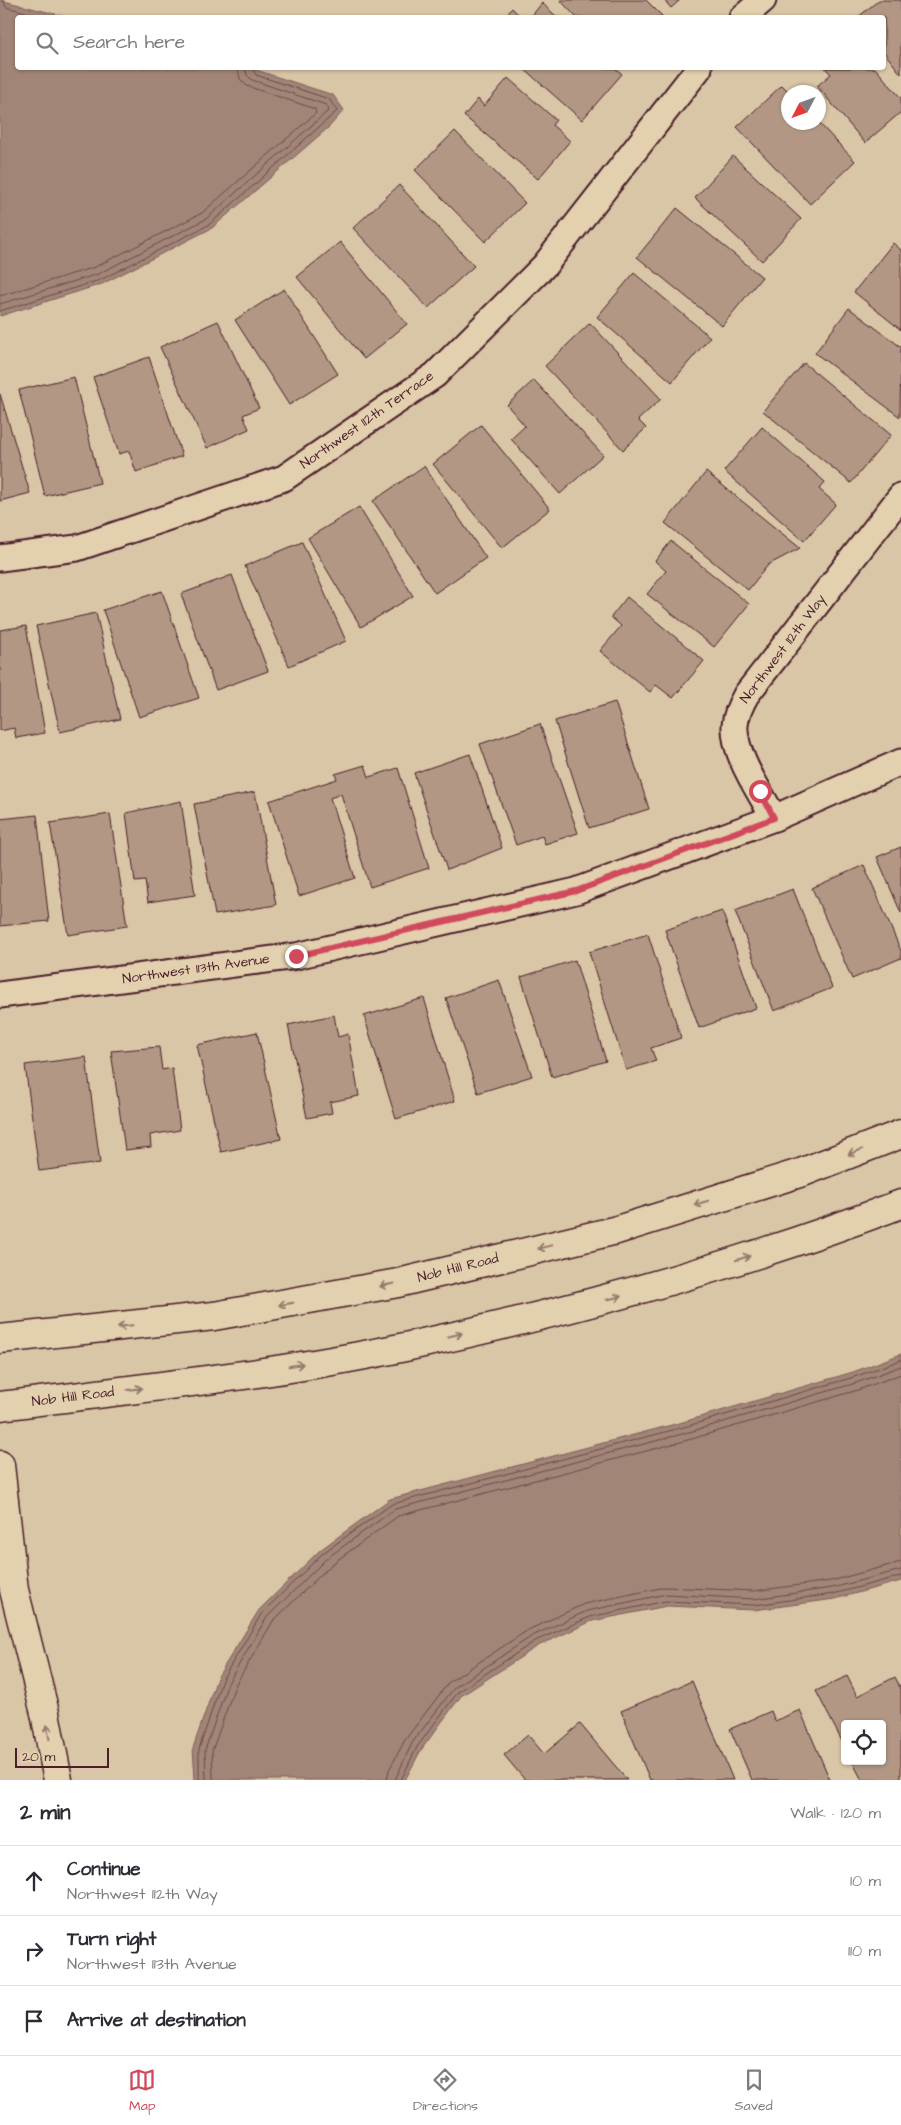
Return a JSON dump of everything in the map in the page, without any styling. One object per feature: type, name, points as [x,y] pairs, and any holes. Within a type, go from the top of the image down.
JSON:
[{"type":"main road","name":"Nob Hill Road","points":[[0,1339],[214,1316],[398,1283],[617,1230],[802,1172],[901,1134]]},
{"type":"main road","name":"Nob Hill Road","points":[[0,1406],[219,1378],[404,1347],[627,1294],[830,1231],[901,1204]]},
{"type":"main road","points":[[0,1465],[14,1590],[45,1713],[58,1780]]},
{"type":"street","points":[[746,15],[764,0]]},
{"type":"street","name":"Northwest 112th Terrace","points":[[0,558],[77,548],[284,478],[435,375],[545,265],[697,70]]},
{"type":"street","name":"Northwest 112th Way","points":[[774,818],[739,751],[735,724],[739,710],[746,695],[901,496]]},
{"type":"street","name":"Northwest 113th Avenue","points":[[0,995],[296,956],[576,891],[774,818],[901,762]]},
{"type":"water","points":[[0,0],[59,15],[15,15],[15,70],[256,70],[333,95],[344,110],[329,127],[212,228],[102,284],[0,316]]},
{"type":"water","points":[[901,1354],[901,1581],[835,1599],[754,1610],[667,1606],[592,1621],[538,1646],[461,1696],[421,1750],[405,1780],[195,1780],[193,1748],[217,1678],[259,1610],[320,1550],[390,1499],[683,1422],[853,1372]]},
{"type":"building","points":[[560,0],[646,0],[661,15],[574,15]]},
{"type":"building","points":[[664,0],[680,0],[671,8]]},
{"type":"building","points":[[879,0],[901,0],[901,74],[886,55],[886,15],[861,15]]},
{"type":"building","points":[[542,3],[555,15],[532,15]]},
{"type":"building","points":[[512,8],[519,15],[506,15]]},
{"type":"building","points":[[525,70],[617,70],[622,74],[582,120]]},
{"type":"building","points":[[827,70],[877,70],[901,98],[901,112],[865,143],[826,97],[826,85],[818,85],[831,74]]},
{"type":"building","points":[[508,78],[556,120],[552,125],[570,141],[538,179],[464,116],[478,99],[484,106]]},
{"type":"building","points":[[781,86],[781,130],[826,130],[855,161],[810,204],[737,127]]},
{"type":"building","points":[[455,131],[525,203],[485,242],[415,170]]},
{"type":"building","points":[[733,156],[801,219],[762,261],[695,198]]},
{"type":"building","points":[[399,185],[474,266],[428,308],[353,228]]},
{"type":"building","points":[[677,208],[762,277],[722,326],[637,257]]},
{"type":"building","points":[[340,242],[407,324],[364,359],[297,277]]},
{"type":"building","points":[[893,243],[901,250],[901,330],[854,292]]},
{"type":"building","points":[[634,273],[710,337],[672,382],[597,317]]},
{"type":"building","points":[[284,289],[338,374],[289,405],[235,320]]},
{"type":"building","points":[[849,308],[901,347],[900,417],[815,353]]},
{"type":"building","points":[[218,321],[259,408],[243,415],[249,429],[207,448],[160,347]]},
{"type":"building","points":[[590,323],[661,399],[638,420],[646,428],[623,450],[545,366]]},
{"type":"building","points":[[149,357],[182,456],[136,472],[129,451],[119,454],[93,377]]},
{"type":"building","points":[[804,363],[891,435],[851,483],[763,411]]},
{"type":"building","points":[[74,377],[100,483],[45,496],[19,390]]},
{"type":"building","points":[[534,380],[603,455],[560,494],[511,439],[525,426],[507,405]]},
{"type":"building","points":[[0,394],[30,493],[0,501]]},
{"type":"building","points":[[481,425],[550,509],[502,548],[433,464]]},
{"type":"building","points":[[762,427],[825,482],[819,489],[836,504],[804,541],[724,471]]},
{"type":"building","points":[[424,466],[486,558],[435,593],[373,501]]},
{"type":"building","points":[[706,472],[800,548],[768,565],[748,590],[665,523]]},
{"type":"building","points":[[359,507],[413,596],[361,627],[308,538]]},
{"type":"building","points":[[671,541],[749,604],[714,647],[647,594],[666,571],[655,561]]},
{"type":"building","points":[[302,542],[346,641],[289,666],[245,566]]},
{"type":"building","points":[[232,575],[268,671],[216,690],[181,594]]},
{"type":"building","points":[[162,591],[199,698],[139,717],[103,610]]},
{"type":"building","points":[[627,597],[704,661],[673,698],[656,685],[650,692],[600,651],[621,626],[611,617]]},
{"type":"building","points":[[96,613],[120,719],[60,732],[36,626]]},
{"type":"building","points":[[26,626],[45,733],[16,738],[14,728],[0,731],[0,630]]},
{"type":"building","points":[[615,702],[649,809],[589,828],[555,721]]},
{"type":"building","points":[[540,724],[578,833],[545,844],[542,836],[516,845],[480,744]]},
{"type":"building","points":[[470,754],[502,848],[447,870],[414,773]]},
{"type":"building","points":[[365,765],[369,777],[398,768],[429,868],[370,887],[341,794],[330,798],[355,878],[299,896],[269,801],[337,779],[335,774]]},
{"type":"building","points":[[255,792],[276,905],[215,915],[194,804]]},
{"type":"building","points":[[181,801],[195,895],[148,902],[145,881],[135,882],[126,813]]},
{"type":"building","points":[[110,814],[127,926],[68,935],[50,823]]},
{"type":"building","points":[[37,815],[49,921],[0,926],[0,819]]},
{"type":"building","points":[[901,847],[901,913],[877,857]]},
{"type":"building","points":[[864,865],[901,951],[901,958],[852,979],[812,888]]},
{"type":"building","points":[[793,889],[832,988],[774,1011],[735,911]]},
{"type":"building","points":[[722,911],[756,1008],[699,1028],[665,930]]},
{"type":"building","points":[[648,934],[681,1038],[651,1048],[656,1061],[626,1070],[589,952]]},
{"type":"building","points":[[575,960],[606,1061],[552,1077],[521,977]]},
{"type":"building","points":[[499,980],[532,1076],[478,1093],[446,998]]},
{"type":"building","points":[[424,998],[455,1101],[396,1119],[364,1016]]},
{"type":"building","points":[[334,1015],[338,1037],[348,1034],[359,1096],[330,1102],[332,1113],[307,1118],[288,1025]]},
{"type":"building","points":[[257,1032],[281,1139],[221,1152],[197,1045]]},
{"type":"building","points":[[159,1047],[162,1070],[172,1068],[180,1130],[150,1135],[151,1147],[125,1150],[111,1051]]},
{"type":"building","points":[[86,1057],[100,1163],[39,1171],[25,1065]]},
{"type":"building","points":[[847,1676],[857,1696],[895,1677],[901,1689],[901,1777],[895,1780],[862,1780],[854,1765],[886,1765],[886,1720],[841,1720],[841,1739],[816,1691]]},
{"type":"building","points":[[692,1681],[733,1780],[650,1780],[621,1711]]},
{"type":"building","points":[[800,1710],[830,1780],[752,1780],[730,1729],[771,1711],[775,1721]]},
{"type":"building","points":[[580,1724],[627,1780],[525,1780],[504,1755],[528,1735],[544,1754]]},
{"type":"route","points":[[296,956],[576,891],[774,818],[760,791]]}]
